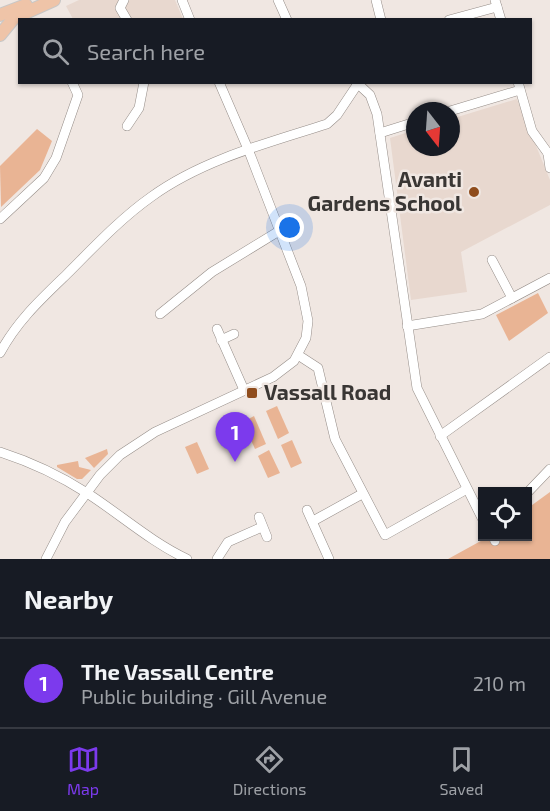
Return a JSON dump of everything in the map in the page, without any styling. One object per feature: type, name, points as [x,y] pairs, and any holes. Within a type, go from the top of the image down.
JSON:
[{"type":"main road","points":[[0,16],[29,4],[48,2]]},
{"type":"main road","points":[[34,18],[48,2]]},
{"type":"main road","points":[[23,18],[48,2]]},
{"type":"main road","points":[[0,16],[17,22]]},
{"type":"main road","points":[[0,35],[17,22]]},
{"type":"main road","points":[[0,40],[17,22]]},
{"type":"street","points":[[124,0],[120,8],[126,18]]},
{"type":"street","points":[[182,0],[189,18]]},
{"type":"street","points":[[278,0],[286,18]]},
{"type":"street","points":[[376,0],[380,18]]},
{"type":"street","points":[[455,18],[496,4]]},
{"type":"street","points":[[0,219],[44,178],[56,158],[78,95],[73,84]]},
{"type":"street","points":[[127,126],[139,108],[144,84]]},
{"type":"street","points":[[46,559],[65,522],[100,475],[120,455],[155,432],[273,376],[298,356],[306,338],[305,303],[248,149],[220,84]]},
{"type":"street","points":[[0,353],[21,319],[120,223],[152,196],[182,178],[248,149],[327,124],[336,116],[357,84]]},
{"type":"street","points":[[359,84],[374,103],[380,133],[418,393],[478,509]]},
{"type":"street","points":[[460,107],[519,86],[532,131],[549,155],[550,168]]},
{"type":"street","points":[[380,133],[406,125]]},
{"type":"street","points":[[160,314],[212,272],[279,231]]},
{"type":"street","points":[[492,260],[512,298]]},
{"type":"street","points":[[407,326],[482,314],[550,278]]},
{"type":"street","points":[[217,329],[244,390]]},
{"type":"street","points":[[221,339],[234,334]]},
{"type":"street","points":[[298,356],[318,368],[335,440],[385,535],[467,489]]},
{"type":"street","points":[[440,436],[550,357]]},
{"type":"street","points":[[0,452],[37,464],[88,493],[168,550],[187,559]]},
{"type":"street","points":[[532,488],[550,469]]},
{"type":"street","points":[[313,521],[362,494]]},
{"type":"street","points":[[308,510],[329,559]]},
{"type":"street","points":[[217,559],[228,542],[261,522],[267,537]]},
{"type":"shaded area","points":[[79,0],[175,0],[183,18],[72,18],[66,6]]},
{"type":"shaded area","name":"Avanti Gardens School","points":[[517,99],[550,180],[550,205],[461,252],[467,292],[411,300],[390,138],[406,133],[406,156],[460,156],[460,116]]},
{"type":"shaded area","points":[[37,129],[52,141],[40,170],[1,207],[0,166]]},
{"type":"shaded area","points":[[538,293],[548,313],[509,341],[496,315]]},
{"type":"shaded area","points":[[277,406],[289,433],[278,439],[266,411]]},
{"type":"shaded area","points":[[254,416],[266,444],[255,449],[243,422]]},
{"type":"shaded area","points":[[292,440],[302,463],[291,468],[281,445]]},
{"type":"shaded area","points":[[197,442],[209,469],[197,474],[185,447]]},
{"type":"shaded area","points":[[107,449],[108,454],[94,468],[85,458]]},
{"type":"shaded area","points":[[269,450],[280,473],[268,478],[258,456]]},
{"type":"shaded area","points":[[78,461],[79,467],[91,470],[82,479],[77,479],[57,467],[57,465]]},
{"type":"shaded area","points":[[550,492],[550,559],[448,559],[481,541],[532,541],[532,505]]},
{"type":"place","name":"Avanti Gardens School","points":[[474,192]]},
{"type":"place","name":"Vassall Road","points":[[252,393]]},
{"type":"place","name":"The Vassall Centre","points":[[235,462]]}]
